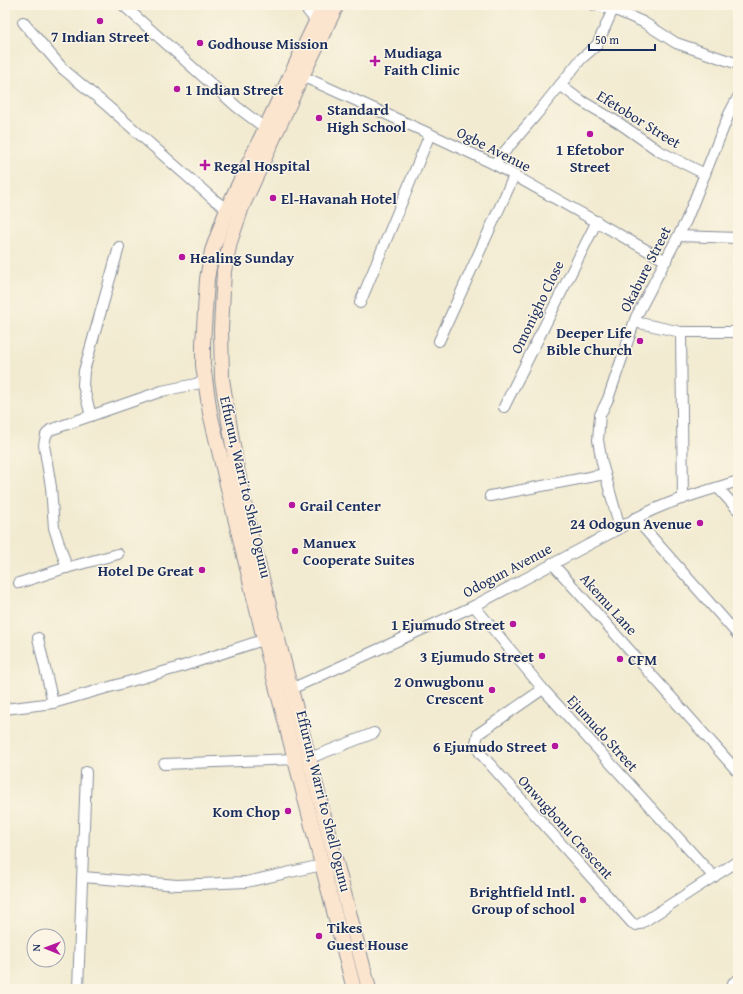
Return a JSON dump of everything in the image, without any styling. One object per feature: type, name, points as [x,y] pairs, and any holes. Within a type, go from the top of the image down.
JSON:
[{"type":"main road","name":"Effurun, Warri to Shell Ogunu","points":[[324,5],[227,209],[212,250],[207,279],[203,344],[205,382],[221,459],[303,758],[369,989]]},
{"type":"main road","name":"Effurun, Warri to Shell Ogunu","points":[[337,5],[302,76],[242,207],[230,242],[224,271],[221,329],[222,378],[236,464],[270,637],[291,690],[322,865],[354,989]]},
{"type":"street","points":[[123,5],[237,106],[265,128]]},
{"type":"street","points":[[303,5],[316,21]]},
{"type":"street","points":[[594,5],[614,7],[643,22],[676,43],[738,64]]},
{"type":"street","points":[[494,164],[581,59],[597,45],[614,7]]},
{"type":"street","points":[[22,22],[63,69],[106,104],[213,199],[227,209]]},
{"type":"street","name":"Ogbe Avenue","points":[[302,76],[494,164],[666,261]]},
{"type":"street","name":"Efetobor Street","points":[[560,85],[580,100],[619,123],[659,151],[704,174]]},
{"type":"street","name":"Okabure Street","points":[[620,528],[605,474],[598,440],[600,415],[608,398],[635,322],[686,221],[704,174],[738,96]]},
{"type":"street","points":[[360,303],[430,134]]},
{"type":"street","points":[[439,341],[514,176]]},
{"type":"street","name":"Omonigho Close","points":[[504,407],[597,221]]},
{"type":"street","points":[[679,236],[738,238]]},
{"type":"street","points":[[91,416],[83,385],[84,371],[119,247]]},
{"type":"street","points":[[635,322],[681,332],[738,332]]},
{"type":"street","points":[[681,332],[683,499]]},
{"type":"street","points":[[67,568],[54,528],[51,487],[44,445],[46,435],[50,430],[162,392],[205,382]]},
{"type":"street","points":[[490,496],[605,474]]},
{"type":"street","name":"Odogun Avenue","points":[[291,690],[474,606],[620,528],[634,518],[683,499],[738,481]]},
{"type":"street","points":[[718,488],[738,510]]},
{"type":"street","points":[[634,518],[738,635]]},
{"type":"street","points":[[19,583],[118,554]]},
{"type":"street","name":"Akemu Lane","points":[[552,563],[738,772]]},
{"type":"street","name":"Ejumudo Street","points":[[474,606],[543,689],[714,877]]},
{"type":"street","points":[[5,709],[53,703],[177,668],[270,637]]},
{"type":"street","points":[[38,638],[53,703]]},
{"type":"street","name":"Onwugbonu Crescent","points":[[543,689],[478,734],[476,743],[480,753],[632,923],[636,925],[640,924],[738,861]]},
{"type":"street","points":[[164,764],[303,758],[374,733]]},
{"type":"street","points":[[78,989],[86,772]]},
{"type":"street","points":[[83,877],[177,885],[246,882],[322,865]]},
{"type":"place","name":"7 Indian Street","points":[[100,21]]},
{"type":"place","name":"Godhouse Mission","points":[[200,43]]},
{"type":"place","name":"Mudiaga Faith Clinic","points":[[375,61]]},
{"type":"place","name":"1 Indian Street","points":[[177,89]]},
{"type":"place","name":"Standard High School","points":[[319,118]]},
{"type":"place","name":"1 Efetobor Street","points":[[590,134]]},
{"type":"place","name":"Regal Hospital","points":[[205,165]]},
{"type":"place","name":"El-Havanah Hotel","points":[[273,198]]},
{"type":"place","name":"Healing Sunday","points":[[182,257]]},
{"type":"place","name":"Deeper Life Bible Church","points":[[640,341]]},
{"type":"place","name":"Grail Center","points":[[292,505]]},
{"type":"place","name":"24 Odogun Avenue","points":[[700,523]]},
{"type":"place","name":"Manuex Cooperate Suites","points":[[295,551]]},
{"type":"place","name":"Hotel De Great","points":[[202,570]]},
{"type":"place","name":"1 Ejumudo Street","points":[[513,624]]},
{"type":"place","name":"3 Ejumudo Street","points":[[542,656]]},
{"type":"place","name":"CFM","points":[[620,659]]},
{"type":"place","name":"2 Onwugbonu Crescent","points":[[492,690]]},
{"type":"place","name":"6 Ejumudo Street","points":[[555,746]]},
{"type":"place","name":"Kom Chop","points":[[288,811]]},
{"type":"place","name":"Brightfield Intl. Group of school","points":[[583,900]]},
{"type":"place","name":"Tikes Guest House","points":[[319,936]]}]
